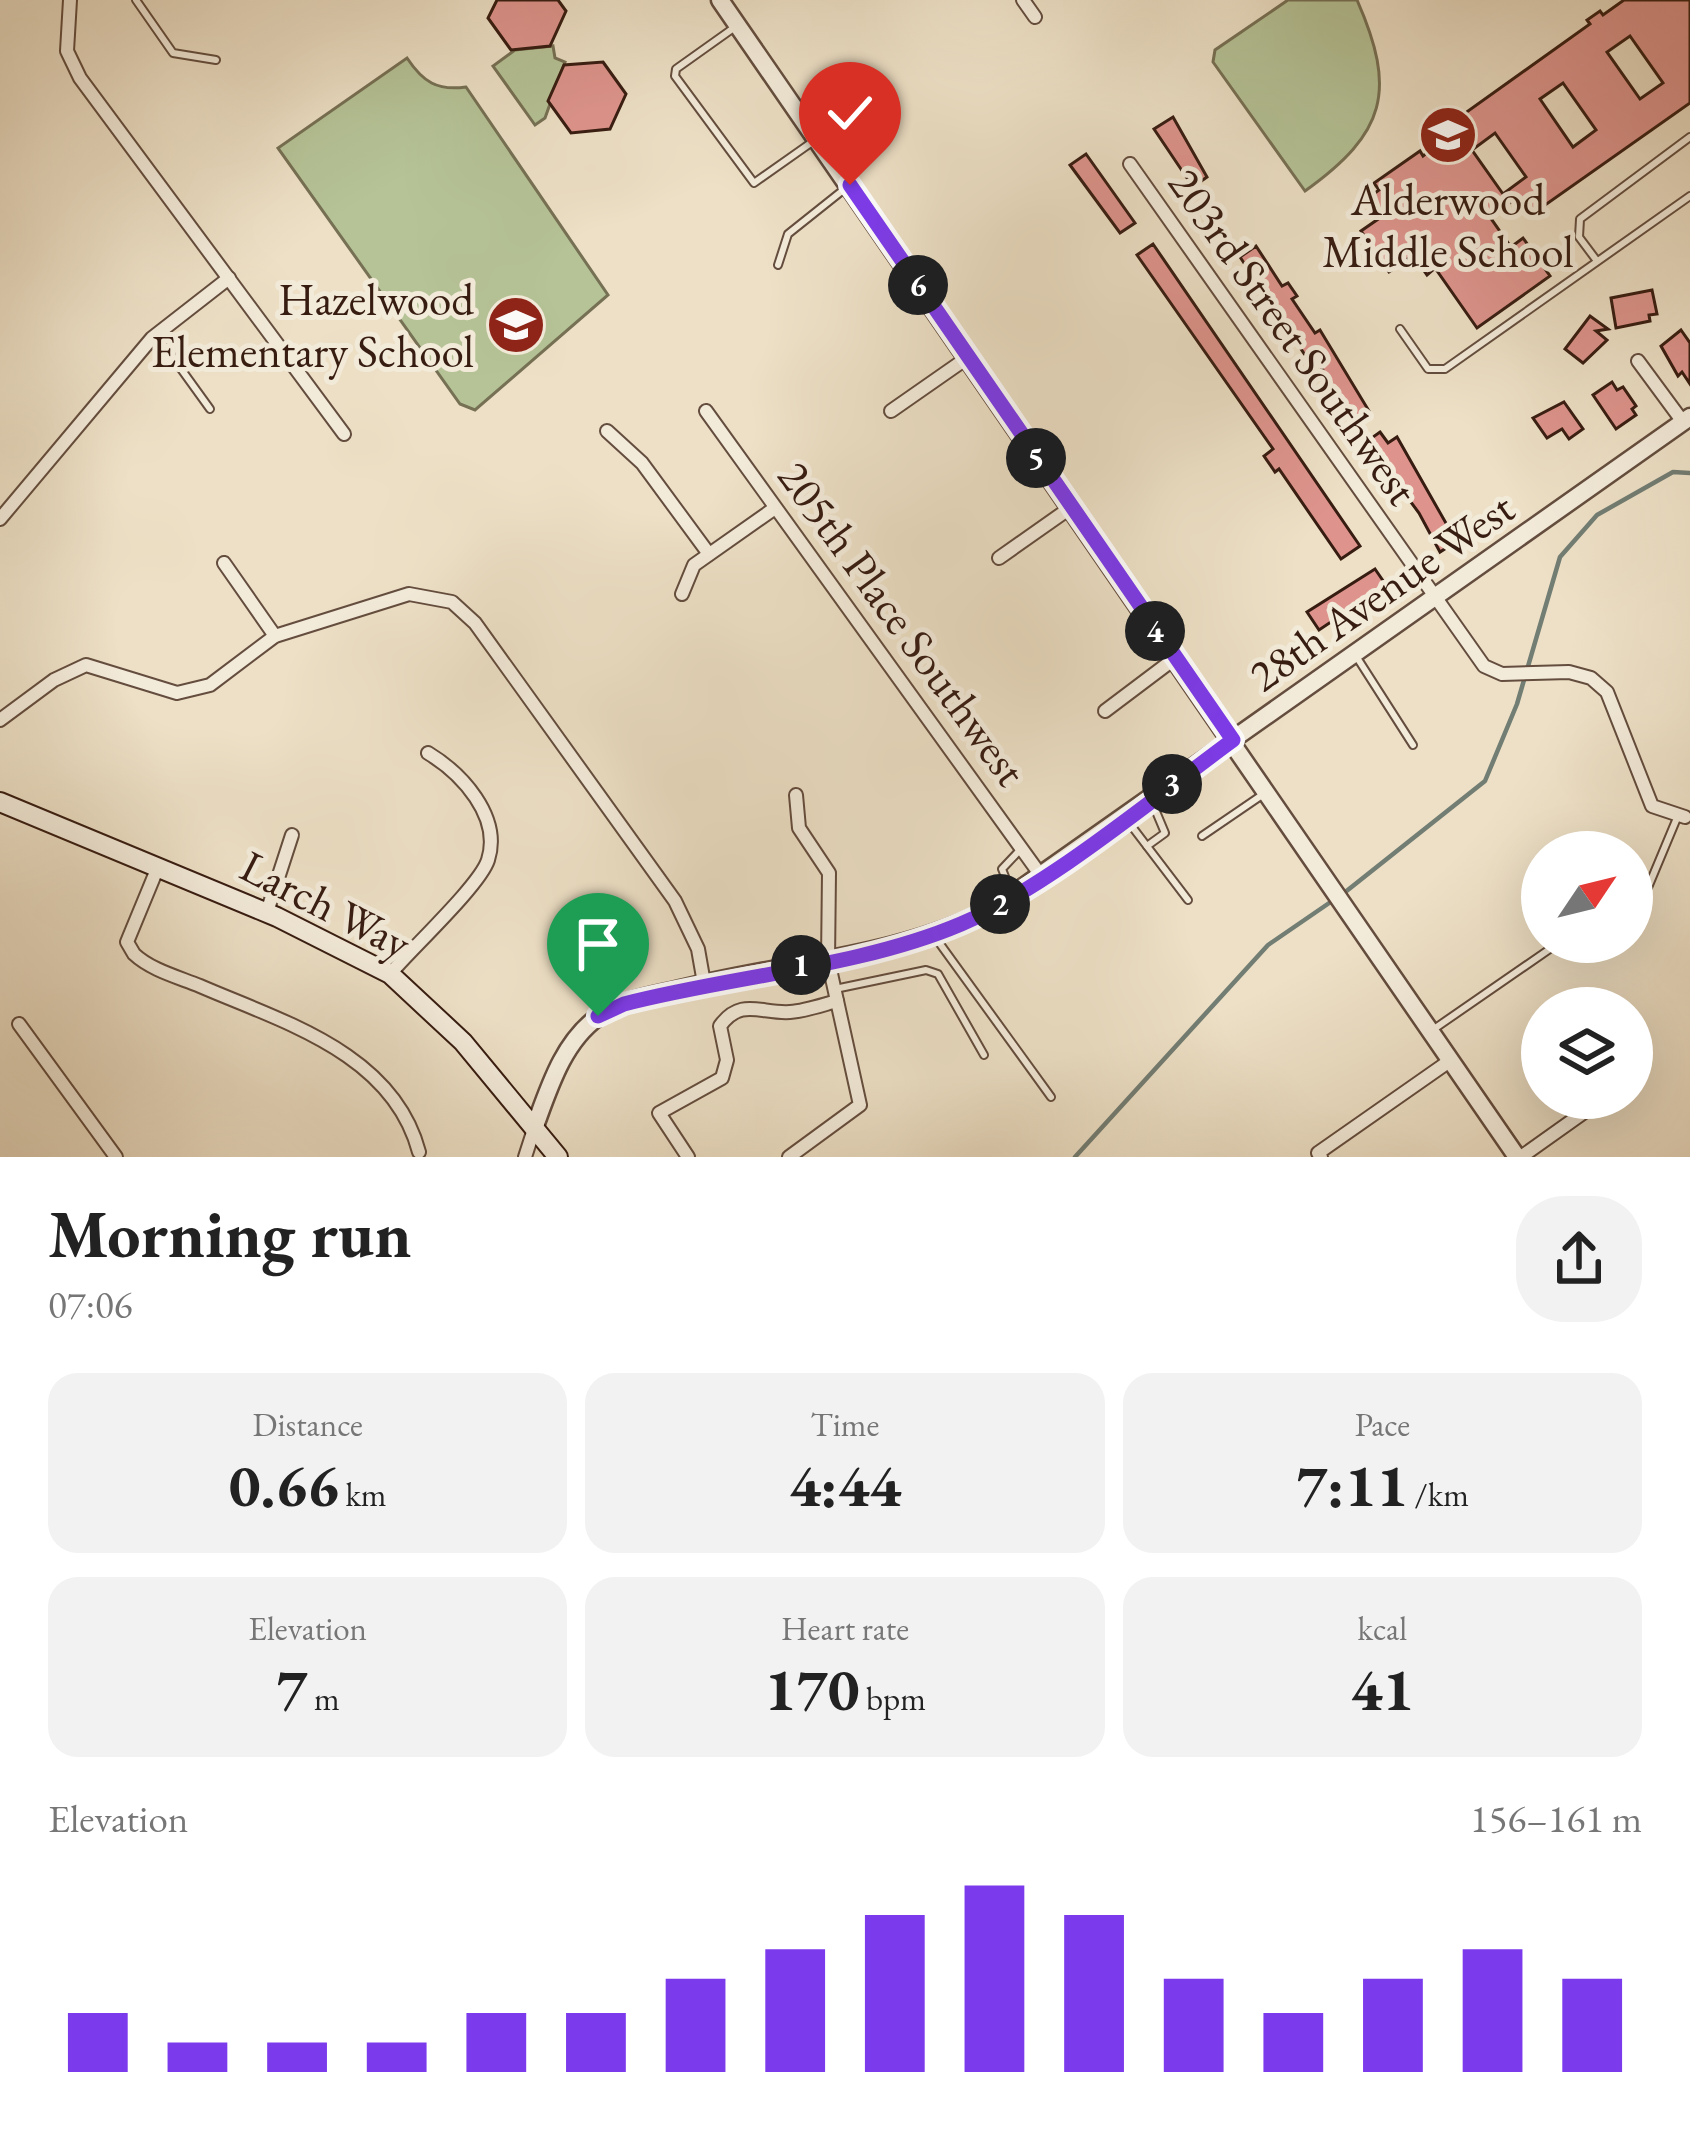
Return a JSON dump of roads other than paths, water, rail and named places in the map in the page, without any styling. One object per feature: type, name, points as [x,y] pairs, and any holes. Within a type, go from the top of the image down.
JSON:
[{"type":"main road","name":"Larch Way","points":[[0,802],[267,912],[390,974],[463,1042],[558,1157]]},
{"type":"street","points":[[70,0],[68,51],[80,78],[344,434]]},
{"type":"street","points":[[720,0],[1519,1157],[1574,1119]]},
{"type":"street","points":[[1023,0],[1035,17]]},
{"type":"street","name":"203rd Street Southwest","points":[[1130,164],[1432,596],[1491,671],[1591,678],[1607,692],[1652,806],[1681,816]]},
{"type":"street","points":[[0,519],[156,334],[229,278]]},
{"type":"street","points":[[891,411],[967,358]]},
{"type":"street","points":[[1638,361],[1686,419]]},
{"type":"street","name":"205th Place Southwest","points":[[706,411],[1042,877]]},
{"type":"street","name":"28th Avenue West","points":[[525,1157],[556,1070],[598,1016],[624,1004],[704,983],[933,934],[1014,895],[1686,419]]},
{"type":"street","points":[[607,431],[642,463],[710,554]]},
{"type":"street","points":[[682,594],[694,565],[775,508]]},
{"type":"street","points":[[1000,558],[1070,508]]},
{"type":"street","points":[[224,563],[275,636]]},
{"type":"street","points":[[0,720],[54,680],[86,665],[177,693],[210,685],[275,636],[409,594],[452,602],[475,623],[675,902],[698,950],[704,983]]},
{"type":"street","points":[[1105,711],[1174,659]]},
{"type":"street","points":[[390,974],[431,924],[467,894],[489,859],[486,815],[455,770],[428,753]]},
{"type":"street","points":[[789,1157],[860,1105],[828,960],[829,873],[799,828],[796,795]]},
{"type":"street","points":[[267,912],[292,835]]},
{"type":"street","points":[[158,867],[127,942],[134,953],[143,962],[329,1042],[383,1088],[411,1122],[418,1152]]},
{"type":"street","points":[[688,1157],[659,1113],[722,1078],[727,1060],[720,1026],[730,1013],[748,1006],[791,1012],[836,995]]},
{"type":"street","points":[[19,1024],[116,1157]]},
{"type":"street","points":[[1320,1155],[1450,1060]]},
{"type":"lane","points":[[136,0],[173,53],[216,60]]},
{"type":"lane","points":[[738,25],[676,69],[675,76],[754,183],[818,138]]},
{"type":"lane","points":[[1597,261],[1579,237],[1580,219],[1690,137]]},
{"type":"lane","points":[[778,265],[788,234],[850,185]]},
{"type":"lane","points":[[1400,329],[1428,369],[1445,369],[1690,196]]},
{"type":"lane","points":[[156,334],[210,409]]},
{"type":"lane","points":[[1354,653],[1413,745]]},
{"type":"lane","points":[[1202,836],[1268,790]]},
{"type":"lane","points":[[1147,846],[1165,833],[1150,800]]},
{"type":"lane","points":[[1653,877],[1681,816]]},
{"type":"lane","points":[[1125,818],[1188,900]]},
{"type":"lane","points":[[1014,895],[1002,869],[1022,848]]},
{"type":"lane","points":[[933,934],[1051,1097]]},
{"type":"lane","points":[[1431,1031],[1529,963]]},
{"type":"lane","points":[[836,995],[926,970],[938,974],[984,1055]]},
{"type":"waterway","points":[[1344,893],[1485,781],[1517,704],[1560,557],[1597,515],[1673,472],[1690,473]]},
{"type":"waterway","points":[[1075,1157],[1268,945],[1335,899]]},
{"type":"place","name":"Alderwood Middle School","points":[[1448,135]]},
{"type":"place","name":"Hazelwood Elementary School","points":[[516,325]]}]
